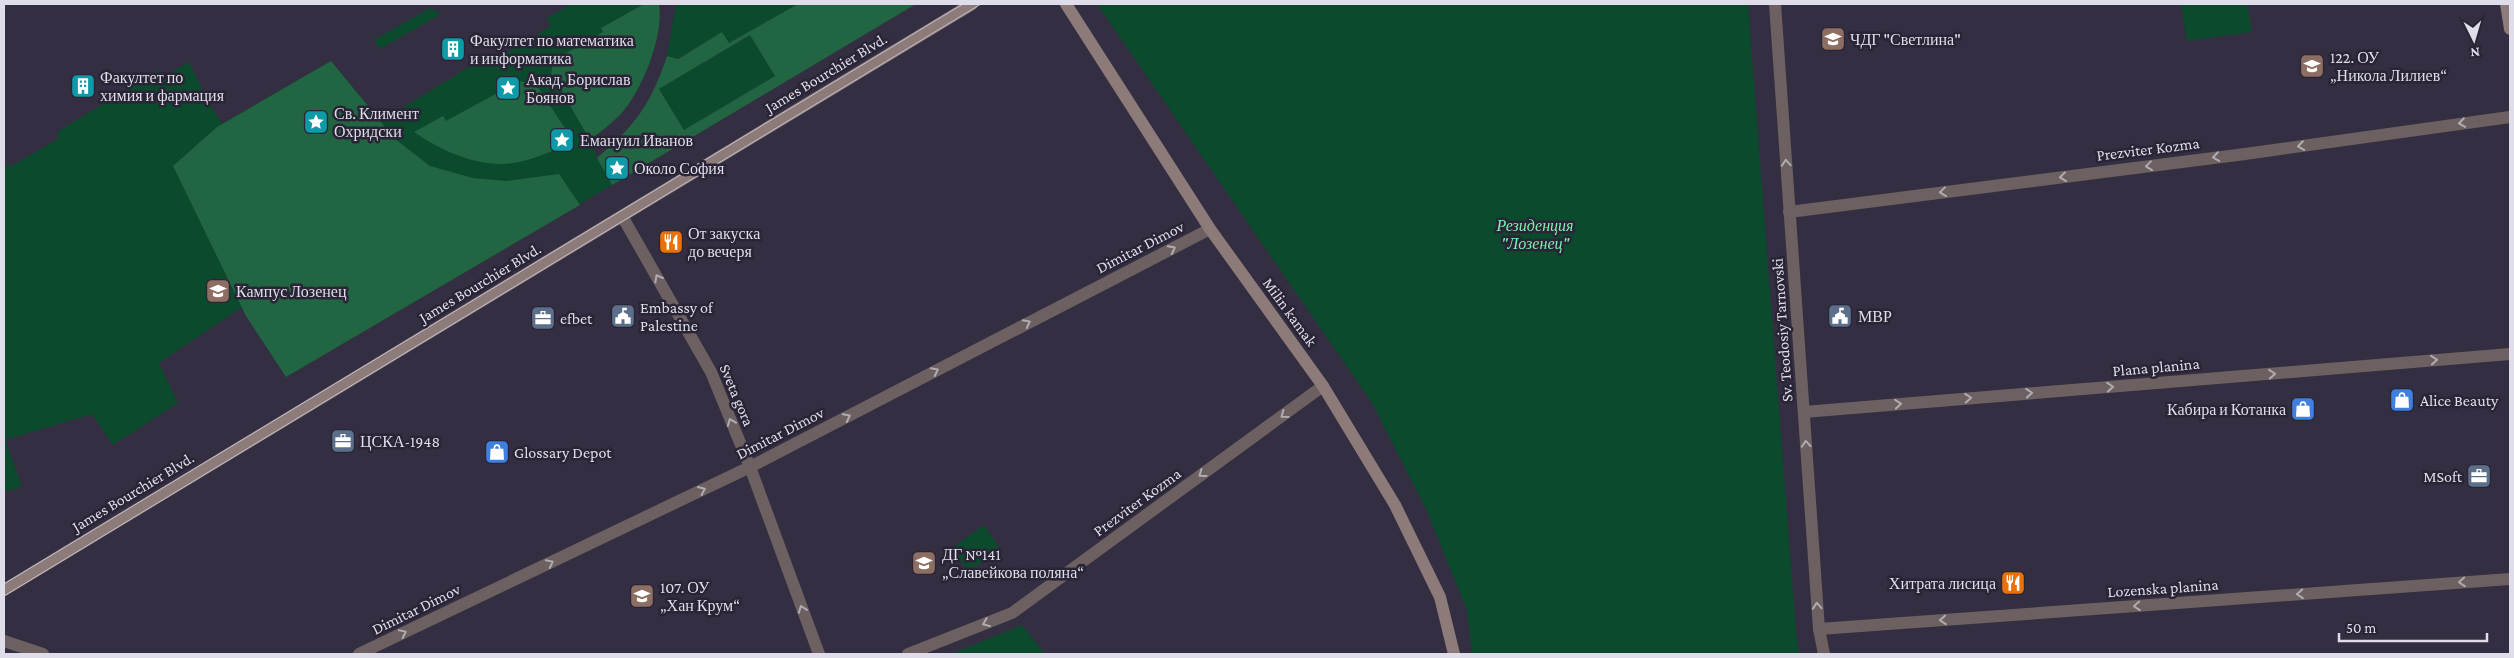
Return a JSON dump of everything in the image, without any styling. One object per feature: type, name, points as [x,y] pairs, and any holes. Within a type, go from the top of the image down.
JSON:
[{"type":"street","name":"James Bourchier Blvd.","points":[[4,590],[972,4]]},
{"type":"street","name":"Milin kamak","points":[[1066,4],[1210,229],[1323,386],[1395,505],[1440,596],[1454,654]]},
{"type":"street","name":"Sv. Teodosiy Tarnovski","points":[[1775,4],[1819,629],[1824,654]]},
{"type":"street","points":[[2506,4],[2510,29]]},
{"type":"street","name":"Prezviter Kozma","points":[[1789,212],[2245,154],[2510,116]]},
{"type":"street","name":"Sveta gora","points":[[622,216],[711,372],[750,467],[819,654]]},
{"type":"street","name":"Dimitar Dimov","points":[[359,654],[750,467],[1210,229]]},
{"type":"street","name":"Plana planina","points":[[1804,412],[2510,354]]},
{"type":"street","name":"Prezviter Kozma","points":[[908,654],[1012,613],[1323,386]]},
{"type":"street","name":"Lozenska planina","points":[[1819,629],[2510,579]]},
{"type":"street","points":[[4,641],[43,654]]},
{"type":"green space","name":"Кампус Лозенец","points":[[571,4],[659,4],[660,17],[655,47],[650,63],[636,92],[620,115],[590,140],[597,158],[612,185],[286,377],[242,307],[159,363],[178,403],[113,445],[92,414],[5,440],[22,487],[4,492],[4,165],[7,163],[10,167],[59,138],[57,132],[159,70],[164,77],[189,62],[205,96],[222,124],[331,61],[381,121],[487,56],[491,62],[551,26],[547,18]]},
{"type":"green space","points":[[644,4],[659,4],[658,32],[650,63],[628,105],[617,118],[590,140],[551,73],[554,60],[603,32],[601,28]]},
{"type":"green space","points":[[676,4],[798,4],[729,44],[722,33],[677,59],[667,56]]},
{"type":"green space","points":[[798,4],[916,4],[612,185],[597,158],[622,135],[640,113],[655,88],[667,56],[678,59],[722,32],[729,43]],"holes":[[[750,35],[775,76],[684,130],[659,89]]]},
{"type":"green space","name":"Резиденция \"Лозенец\"","points":[[1097,4],[1748,4],[1799,654],[1472,654],[1467,610],[1425,507],[1372,403]]},
{"type":"green space","points":[[2247,4],[2252,32],[2187,41],[2181,5]]},
{"type":"green space","points":[[430,8],[441,14],[380,49],[374,40]]},
{"type":"green space","points":[[751,35],[775,76],[684,130],[659,89]]},
{"type":"green space","points":[[331,61],[395,139],[430,166],[473,178],[507,181],[559,174],[580,205],[286,377],[246,316],[173,166],[217,127]]},
{"type":"green space","points":[[519,81],[536,84],[574,142],[540,156],[519,162],[491,164],[464,158],[414,132],[443,116],[446,121]]},
{"type":"green space","points":[[984,525],[1000,549],[968,572],[952,548]]},
{"type":"green space","points":[[1022,625],[1045,654],[951,654]]},
{"type":"tram line","points":[[4,584],[963,4]]},
{"type":"tram line","points":[[4,596],[981,4]]},
{"type":"place","name":"ЧДГ \"Светлина\"","points":[[1833,39]]},
{"type":"place","name":"Факултет по математика и информатика","points":[[453,49]]},
{"type":"place","name":"122. ОУ „Никола Лилиев“","points":[[2312,66]]},
{"type":"place","name":"Факултет по химия и фармация","points":[[83,86]]},
{"type":"place","name":"Акад. Борислав Боянов","points":[[508,88]]},
{"type":"place","name":"Св. Климент Охридски","points":[[316,122]]},
{"type":"place","name":"Емануил Иванов","points":[[562,140]]},
{"type":"place","name":"Около София","points":[[617,168]]},
{"type":"place","name":"От закуска до вечеря","points":[[671,242]]},
{"type":"place","name":"Кампус Лозенец","points":[[218,291]]},
{"type":"place","name":"Embassy of Palestine","points":[[623,316]]},
{"type":"place","name":"МВР","points":[[1840,316]]},
{"type":"place","name":"efbet","points":[[543,318]]},
{"type":"place","name":"Alice Beauty","points":[[2402,400]]},
{"type":"place","name":"Кабира и Котанка","points":[[2303,409]]},
{"type":"place","name":"ЦСКА-1948","points":[[343,441]]},
{"type":"place","name":"Glossary Depot","points":[[497,452]]},
{"type":"place","name":"MSoft","points":[[2479,476]]},
{"type":"place","name":"ДГ №141 „Славейкова поляна“","points":[[924,563]]},
{"type":"place","name":"Хитрата лисица","points":[[2013,583]]},
{"type":"place","name":"107. ОУ „Хан Крум“","points":[[642,596]]}]
